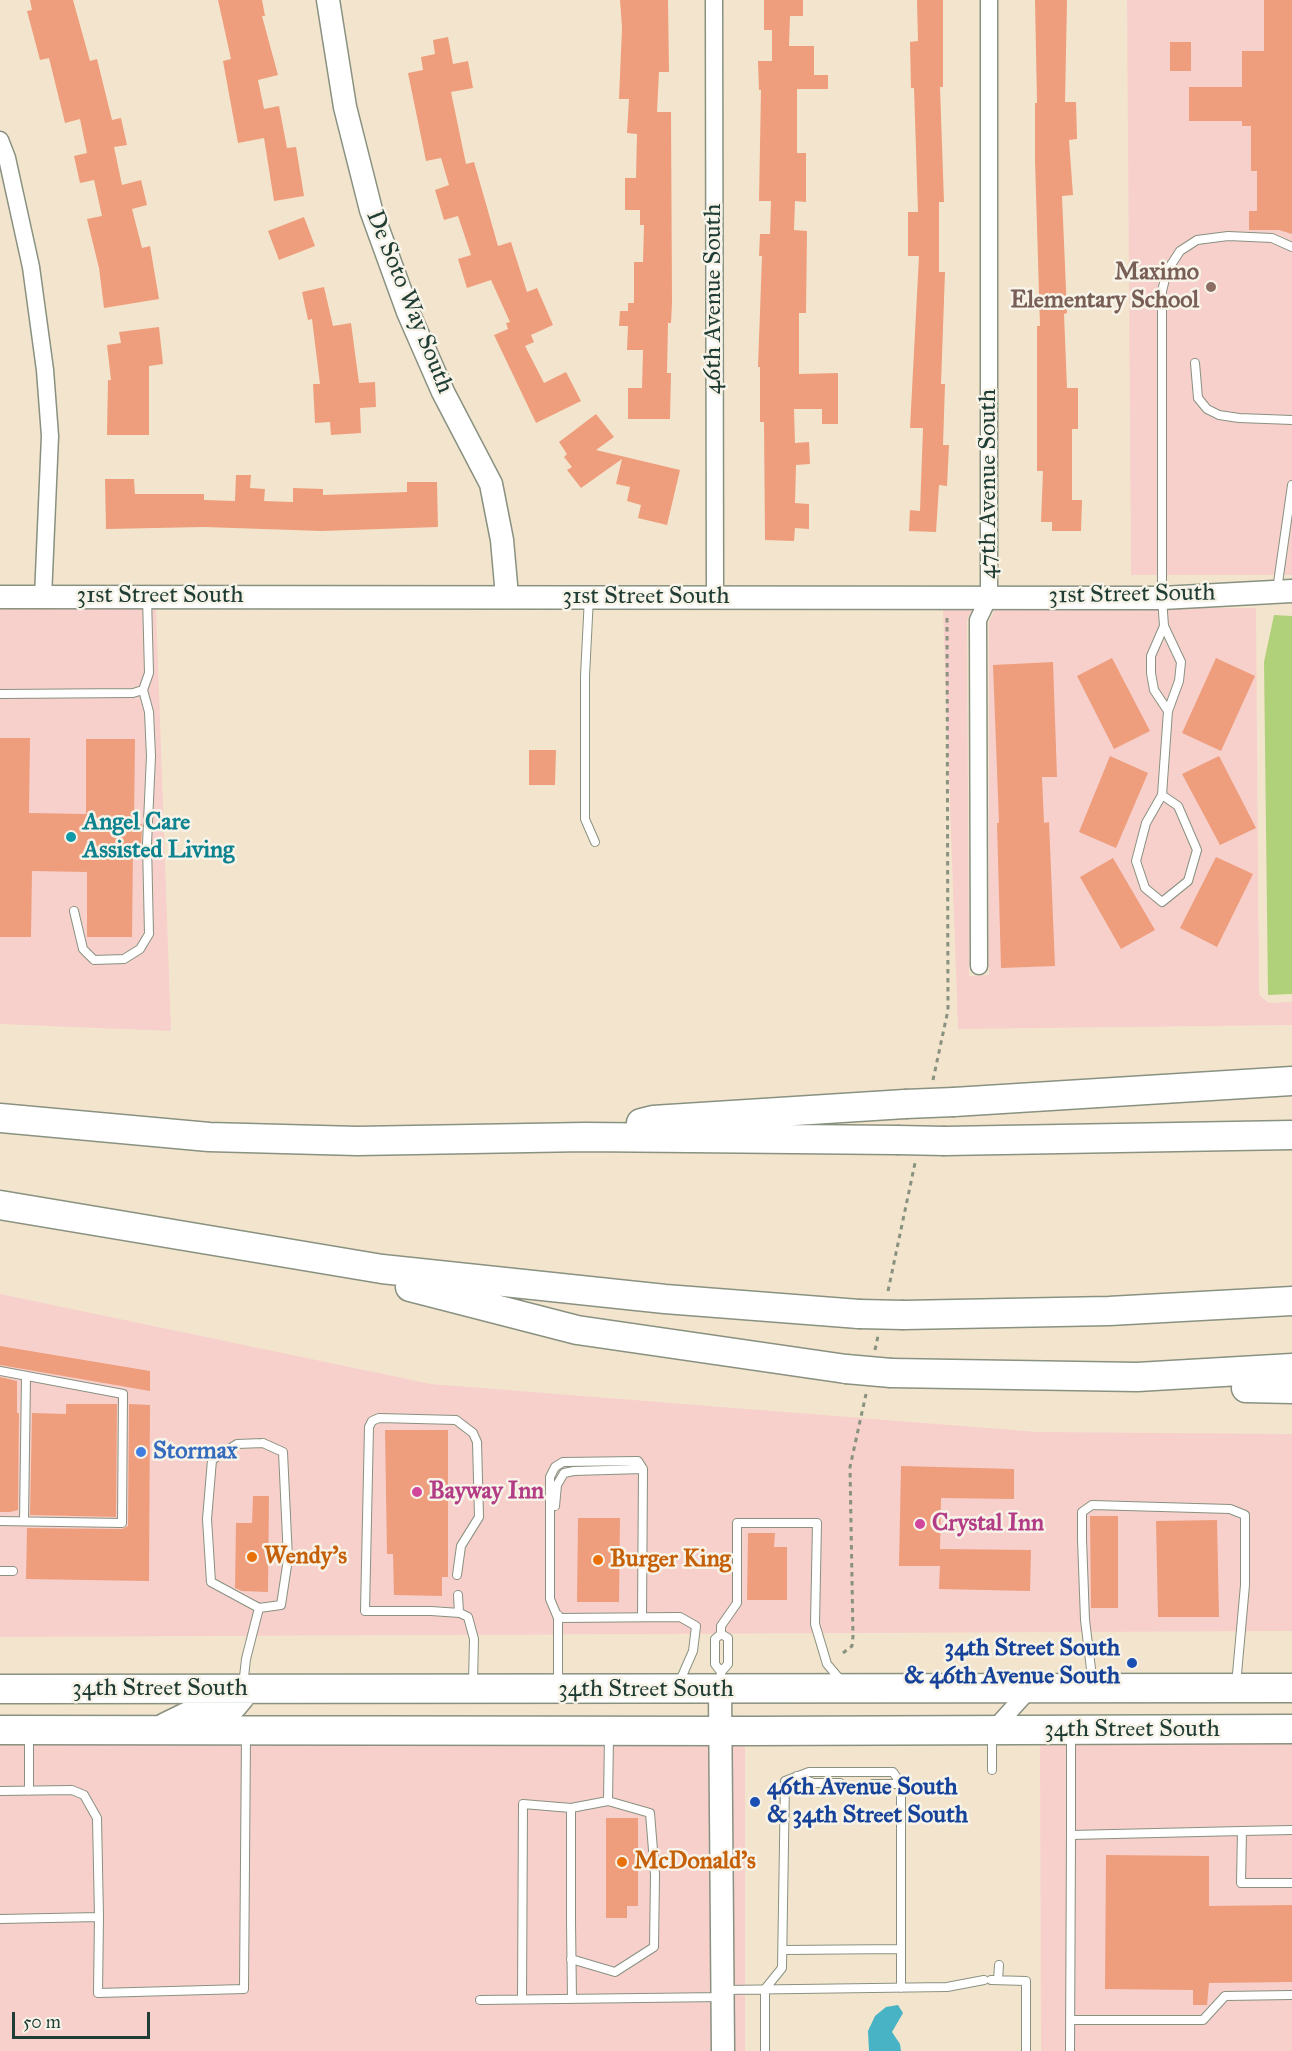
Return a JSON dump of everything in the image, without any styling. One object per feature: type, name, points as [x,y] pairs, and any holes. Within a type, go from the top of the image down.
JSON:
[{"type":"highway","points":[[585,1137],[653,1120],[1292,1081]]},
{"type":"highway","points":[[0,1118],[220,1137],[357,1141],[585,1137],[945,1141],[1292,1136]]},
{"type":"highway","points":[[0,1205],[382,1269],[526,1286],[859,1314],[1109,1311],[1292,1301]]},
{"type":"highway","points":[[262,1250],[577,1330],[846,1369],[891,1373],[1137,1377],[1292,1368]]},
{"type":"highway","points":[[1137,1377],[1235,1388],[1292,1389]]},
{"type":"highway","name":"34th Street South","points":[[0,1689],[676,1690],[720,1681],[850,1690],[1292,1688]]},
{"type":"highway","points":[[160,1730],[199,1711],[233,1705],[241,1698],[243,1689]]},
{"type":"highway","points":[[246,1730],[250,1713],[258,1709],[269,1706],[301,1705],[335,1689]]},
{"type":"highway","name":"34th Street South","points":[[0,1730],[1292,1729]]},
{"type":"street","name":"De Soto Way South","points":[[328,0],[345,107],[371,210],[416,332],[443,392],[491,484],[502,540],[507,596]]},
{"type":"street","name":"46th Avenue South","points":[[714,0],[715,598]]},
{"type":"street","name":"47th Avenue South","points":[[979,966],[978,620],[989,597],[989,0]]},
{"type":"street","points":[[0,140],[7,158],[31,267],[45,370],[50,436],[43,597]]},
{"type":"street","name":"31st Street South","points":[[0,597],[1162,598],[1284,591]]},
{"type":"street","points":[[720,1681],[723,2051]]},
{"type":"street","points":[[992,1731],[1030,1689]]},
{"type":"lane","points":[[1162,795],[1178,807],[1197,850],[1188,881],[1162,902],[1145,888],[1136,861],[1146,823],[1162,795],[1168,711],[1179,681],[1181,662],[1164,626],[1162,598],[1162,291],[1167,271],[1180,251],[1197,240],[1228,236],[1272,238],[1292,247]]},
{"type":"lane","points":[[1195,363],[1198,398],[1208,409],[1219,415],[1239,418],[1292,420]]},
{"type":"lane","points":[[1284,591],[1292,485]]},
{"type":"lane","points":[[74,911],[83,949],[94,960],[124,959],[140,949],[148,934],[147,844],[151,756],[149,712],[143,690],[148,674],[147,597]]},
{"type":"lane","points":[[589,597],[585,676],[585,819],[595,842]]},
{"type":"lane","points":[[1164,626],[1151,656],[1150,673],[1154,690],[1168,711]]},
{"type":"lane","points":[[0,693],[133,693],[143,690]]},
{"type":"lane","points":[[0,1371],[123,1394],[122,1523],[0,1521]]},
{"type":"lane","points":[[24,1521],[26,1376]]},
{"type":"lane","points":[[457,1575],[461,1546],[479,1517],[477,1442],[473,1433],[456,1420],[379,1418],[372,1421],[369,1427],[365,1611],[459,1613],[468,1617],[474,1639],[473,1690]]},
{"type":"lane","points":[[263,1443],[283,1452],[288,1559],[281,1605],[259,1608],[211,1582],[207,1519],[212,1460],[237,1444],[263,1443]]},
{"type":"lane","points":[[558,1690],[555,1500],[557,1485],[564,1473],[643,1469],[642,1617]]},
{"type":"lane","points":[[1093,1689],[1085,1620],[1082,1539],[1082,1512],[1092,1505],[1230,1509],[1245,1515],[1245,1585],[1236,1688]]},
{"type":"lane","points":[[720,1681],[715,1664],[715,1639],[737,1603],[737,1523],[817,1523],[815,1624],[819,1646],[827,1664],[850,1690]]},
{"type":"lane","points":[[0,1571],[13,1571]]},
{"type":"lane","points":[[459,1595],[459,1613]]},
{"type":"lane","points":[[243,1689],[246,1659],[259,1608]]},
{"type":"lane","points":[[558,1618],[680,1617],[696,1626],[693,1651],[676,1690]]},
{"type":"lane","points":[[720,1681],[728,1664],[728,1638],[721,1630]]},
{"type":"lane","points":[[29,1791],[30,1730]]},
{"type":"lane","points":[[0,1791],[72,1790],[84,1795],[97,1818],[98,1993],[244,1989],[246,1730]]},
{"type":"lane","points":[[1070,2051],[1071,1730]]},
{"type":"lane","points":[[608,1801],[609,1731]]},
{"type":"lane","points":[[992,1731],[992,1770]]},
{"type":"lane","points":[[765,2051],[765,1989],[782,1968],[785,1781],[809,1772],[893,1772],[901,1784],[901,1988]]},
{"type":"lane","points":[[797,1776],[813,1783],[840,1783]]},
{"type":"lane","points":[[873,1784],[901,1784]]},
{"type":"lane","points":[[522,1999],[523,1804],[570,1808],[608,1801],[650,1813],[655,1875],[654,1947],[615,1972],[572,1959]]},
{"type":"lane","points":[[570,1808],[572,1999]]},
{"type":"lane","points":[[1071,1835],[1292,1830]]},
{"type":"lane","points":[[1242,1831],[1241,1883],[1292,1883]]},
{"type":"lane","points":[[0,1919],[99,1917]]},
{"type":"lane","points":[[783,1950],[902,1949]]},
{"type":"lane","points":[[991,1980],[999,1965]]},
{"type":"lane","points":[[480,2000],[723,1994],[765,1989],[946,1987],[991,1980],[1026,1981],[1026,2051]]},
{"type":"lane","points":[[1070,2020],[1203,2020],[1225,1996],[1292,1995]]},
{"type":"shaded area","name":"Maximo Elementary School","points":[[1127,0],[1292,0],[1292,575],[1131,575]]},
{"type":"shaded area","points":[[0,606],[156,607],[171,1031],[0,1024]]},
{"type":"shaded area","points":[[943,607],[973,607],[967,620],[969,976],[989,975],[989,622],[996,607],[1256,608],[1259,995],[1269,1003],[1292,1002],[1292,1025],[958,1029]]},
{"type":"shaded area","points":[[0,1294],[431,1384],[1038,1432],[1292,1434],[1292,1631],[0,1637]]},
{"type":"shaded area","points":[[1292,1738],[1292,2051],[1041,2051],[1040,1740]]},
{"type":"shaded area","points":[[490,1740],[710,1741],[712,2051],[0,2051],[0,1745]]},
{"type":"shaded area","points":[[731,1741],[745,1741],[745,2051],[733,2051]]},
{"type":"green space","points":[[1274,615],[1292,616],[1292,994],[1268,995],[1264,662]]},
{"type":"water","points":[[898,2005],[903,2013],[892,2032],[900,2044],[901,2051],[869,2051],[868,2031],[875,2016],[886,2007]]},
{"type":"building","points":[[30,0],[73,0],[90,61],[97,59],[112,120],[121,118],[127,145],[114,147],[122,185],[141,180],[147,205],[132,209],[142,248],[150,246],[159,299],[104,308],[99,268],[87,219],[102,216],[94,180],[80,183],[74,156],[87,153],[80,119],[65,123],[49,58],[40,60],[27,11],[32,10]]},
{"type":"building","points":[[218,0],[262,0],[265,16],[262,16],[278,75],[258,80],[264,109],[279,106],[287,148],[296,147],[304,196],[274,201],[264,138],[238,143],[223,61],[231,59]]},
{"type":"building","points":[[620,0],[668,0],[669,72],[659,72],[657,112],[671,112],[672,303],[671,323],[668,323],[667,373],[671,373],[670,419],[628,419],[628,388],[642,388],[643,350],[627,350],[628,326],[619,326],[620,311],[628,311],[628,303],[634,303],[634,262],[643,262],[644,225],[640,225],[640,210],[625,210],[625,178],[636,178],[637,134],[627,133],[629,99],[619,99],[622,28]]},
{"type":"building","points":[[764,0],[803,0],[803,16],[790,16],[789,46],[814,46],[814,75],[828,75],[828,89],[797,89],[797,153],[806,153],[806,202],[795,201],[794,230],[807,231],[806,313],[799,313],[799,374],[838,373],[838,424],[822,424],[822,409],[794,409],[795,443],[809,442],[810,464],[796,465],[795,503],[809,504],[809,529],[795,528],[794,541],[765,540],[764,422],[760,422],[760,367],[758,367],[762,256],[759,256],[760,234],[770,234],[771,201],[759,201],[761,90],[759,90],[758,61],[772,61],[772,30],[764,30]]},
{"type":"building","points":[[917,0],[943,0],[943,87],[940,87],[944,202],[939,202],[939,272],[945,272],[941,384],[945,384],[943,445],[949,445],[947,486],[939,485],[936,532],[909,531],[910,510],[920,511],[923,428],[910,428],[919,256],[908,256],[908,212],[918,212],[914,88],[911,88],[910,42],[918,41]]},
{"type":"building","points":[[1035,0],[1067,0],[1065,102],[1076,102],[1077,139],[1069,140],[1073,195],[1062,196],[1067,313],[1064,314],[1067,388],[1078,388],[1078,429],[1072,429],[1072,500],[1082,500],[1081,531],[1052,531],[1052,522],[1041,522],[1043,471],[1037,471],[1037,326],[1040,326],[1035,160],[1035,103],[1037,103]]},
{"type":"building","points":[[1264,0],[1292,0],[1292,234],[1279,230],[1249,230],[1249,211],[1257,211],[1257,171],[1251,171],[1251,126],[1242,126],[1242,121],[1189,121],[1189,87],[1242,87],[1242,51],[1264,51]]},
{"type":"building","points":[[448,37],[453,64],[468,61],[473,88],[451,92],[466,164],[474,162],[498,246],[511,242],[527,292],[537,288],[553,325],[531,335],[534,342],[525,346],[544,383],[566,372],[581,401],[536,423],[494,335],[508,329],[506,323],[510,322],[491,280],[467,288],[458,259],[471,255],[458,216],[444,220],[435,190],[449,185],[441,158],[426,161],[408,73],[423,70],[421,57],[435,54],[433,40]]},
{"type":"building","points":[[1170,42],[1191,42],[1191,71],[1170,71]]},
{"type":"building","points":[[304,217],[315,246],[279,260],[268,231]]},
{"type":"building","points":[[324,287],[333,326],[351,323],[359,383],[375,382],[376,407],[360,408],[361,433],[331,435],[330,422],[315,423],[313,384],[320,384],[312,319],[308,320],[302,292]]},
{"type":"building","points":[[159,327],[163,364],[149,366],[149,435],[107,435],[108,380],[111,380],[107,345],[121,343],[119,332]]},
{"type":"building","points":[[596,414],[614,437],[596,450],[680,470],[667,525],[638,518],[641,505],[627,501],[630,487],[616,484],[622,459],[581,488],[567,470],[572,467],[564,457],[567,454],[559,442]]},
{"type":"building","points":[[236,475],[251,475],[250,488],[265,489],[264,501],[293,502],[293,488],[323,489],[323,495],[407,492],[407,482],[437,482],[438,527],[322,531],[204,527],[106,529],[105,479],[134,479],[135,494],[204,494],[204,500],[235,501]]},
{"type":"building","points":[[1112,658],[1150,731],[1114,749],[1077,676]]},
{"type":"building","points":[[1216,658],[1255,676],[1221,751],[1182,733]]},
{"type":"building","points":[[1053,662],[1057,777],[1042,777],[1044,823],[1049,822],[1055,966],[1001,968],[997,823],[999,823],[993,665]]},
{"type":"building","name":"Angel Care Assisted Living","points":[[0,738],[30,738],[29,813],[86,814],[86,739],[135,739],[134,824],[142,824],[141,850],[133,850],[132,937],[87,937],[87,872],[32,871],[31,937],[0,937]]},
{"type":"building","points":[[529,750],[556,750],[555,785],[529,785]]},
{"type":"building","points":[[1110,756],[1148,773],[1116,848],[1079,832]]},
{"type":"building","points":[[1219,756],[1256,828],[1220,845],[1182,774]]},
{"type":"building","points":[[1216,857],[1253,874],[1217,947],[1180,928]]},
{"type":"building","points":[[1113,858],[1155,930],[1121,949],[1080,877]]},
{"type":"building","name":"Stormax","points":[[0,1346],[150,1371],[150,1391],[0,1365]]},
{"type":"building","points":[[0,1377],[17,1381],[18,1510],[10,1512],[0,1512]]},
{"type":"building","name":"Stormax","points":[[66,1404],[117,1404],[116,1517],[30,1515],[32,1413],[66,1414]]},
{"type":"building","name":"Stormax","points":[[129,1404],[150,1405],[149,1581],[26,1579],[27,1528],[122,1529],[128,1526]]},
{"type":"building","name":"Bayway Inn","points":[[385,1430],[448,1430],[448,1577],[442,1577],[442,1596],[394,1595],[393,1554],[387,1554]]},
{"type":"building","name":"Crystal Inn","points":[[901,1466],[1014,1469],[1014,1499],[941,1498],[940,1549],[1031,1550],[1030,1591],[939,1589],[940,1566],[899,1566]]},
{"type":"building","name":"Wendy's","points":[[253,1496],[269,1496],[268,1592],[242,1591],[235,1588],[236,1523],[252,1523]]},
{"type":"building","points":[[1090,1516],[1118,1516],[1118,1608],[1091,1608]]},
{"type":"building","name":"Burger King","points":[[578,1518],[620,1518],[619,1602],[577,1602]]},
{"type":"building","points":[[1217,1520],[1219,1617],[1158,1617],[1156,1521]]},
{"type":"building","points":[[748,1533],[775,1533],[774,1547],[787,1547],[787,1600],[747,1600]]},
{"type":"building","name":"McDonald's","points":[[606,1818],[638,1818],[638,1906],[627,1906],[627,1918],[606,1918]]},
{"type":"building","points":[[1106,1855],[1209,1856],[1209,1906],[1292,1905],[1292,1982],[1209,1983],[1207,2005],[1193,2005],[1193,1990],[1105,1989]]},
{"type":"place","name":"Maximo Elementary School","points":[[1211,287]]},
{"type":"place","name":"Angel Care Assisted Living","points":[[71,837]]},
{"type":"place","name":"Stormax","points":[[141,1452]]},
{"type":"place","name":"Bayway Inn","points":[[417,1492]]},
{"type":"place","name":"Crystal Inn","points":[[920,1524]]},
{"type":"place","name":"Wendy's","points":[[252,1557]]},
{"type":"place","name":"Burger King","points":[[598,1560]]},
{"type":"place","name":"34th Street South & 46th Avenue South","points":[[1132,1663]]},
{"type":"place","name":"46th Avenue South & 34th Street South","points":[[755,1802]]},
{"type":"place","name":"McDonald's","points":[[622,1862]]}]
